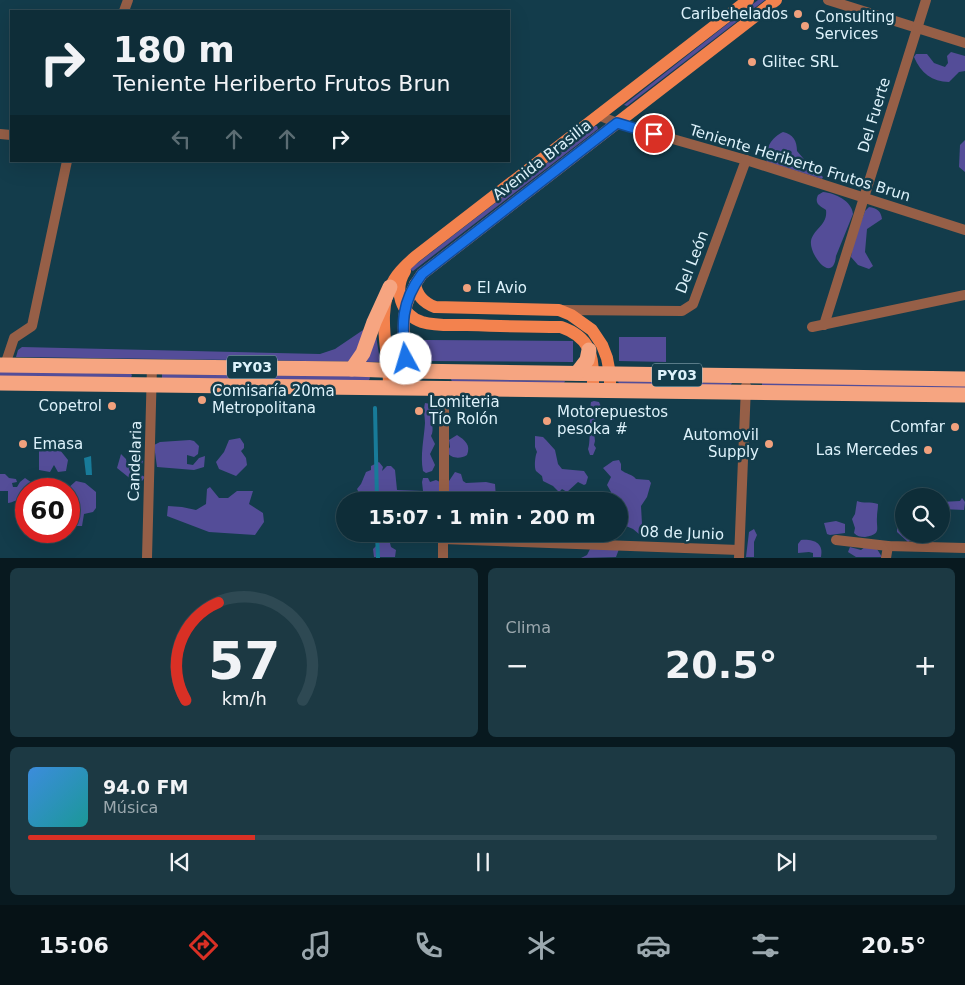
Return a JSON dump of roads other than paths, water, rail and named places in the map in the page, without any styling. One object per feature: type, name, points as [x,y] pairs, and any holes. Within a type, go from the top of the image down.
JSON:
[{"type":"highway","points":[[352,369],[364,353],[374,322],[390,287]]},
{"type":"highway","points":[[577,373],[587,360],[589,350]]},
{"type":"highway","name":"PY03","points":[[3,365],[965,379]]},
{"type":"highway","name":"PY03","points":[[0,383],[965,395]]},
{"type":"main road","name":"Avenida Brasilia","points":[[389,388],[384,330],[385,310],[390,287],[401,270],[415,257],[748,0]]},
{"type":"main road","name":"Avenida Brasilia","points":[[407,388],[408,371],[403,334],[405,308],[409,294],[427,269],[776,0]]},
{"type":"main road","points":[[415,257],[401,277],[400,286],[400,299],[413,317],[426,323],[561,327],[580,336],[589,350],[593,365],[593,390]]},
{"type":"main road","points":[[415,284],[416,291],[423,301],[441,308],[559,310],[578,319],[592,330],[602,345],[610,374],[610,390]]},
{"type":"street","points":[[828,0],[965,43]]},
{"type":"street","name":"Del Fuerte","points":[[824,324],[926,0]]},
{"type":"street","name":"Teniente Heriberto Frutos Brun","points":[[598,115],[617,123],[746,160],[965,230]]},
{"type":"street","name":"Del León","points":[[559,310],[682,311],[693,304],[746,160]]},
{"type":"street","points":[[3,365],[14,338],[32,326],[67,162]]},
{"type":"street","points":[[812,327],[965,295]]},
{"type":"street","name":"Candelaria","points":[[147,558],[152,366]]},
{"type":"street","points":[[739,554],[746,376]]},
{"type":"street","points":[[444,388],[444,492]]},
{"type":"street","points":[[836,540],[888,546],[965,548]]},
{"type":"street","points":[[443,542],[443,558]]},
{"type":"street","name":"08 de Junio","points":[[542,542],[739,554]]},
{"type":"street","points":[[886,558],[888,546]]},
{"type":"water","points":[[91,456],[92,475],[86,475],[84,458]]},
{"type":"waterway","points":[[375,408],[377,492]]},
{"type":"waterway","points":[[377,542],[378,558]]},
{"type":"place","name":"Caribehelados","points":[[798,14]]},
{"type":"place","name":"Consulting Services","points":[[805,26]]},
{"type":"place","name":"Glitec SRL","points":[[752,62]]},
{"type":"place","name":"El Avio","points":[[467,288]]},
{"type":"place","name":"Comisaría 20ma Metropolitana","points":[[202,400]]},
{"type":"place","name":"Copetrol","points":[[112,406]]},
{"type":"place","name":"Lomiteria Tío Rolón","points":[[419,411]]},
{"type":"place","name":"Motorepuestos pesoka #","points":[[547,421]]},
{"type":"place","name":"Comfar","points":[[955,427]]},
{"type":"place","name":"Emasa","points":[[23,444]]},
{"type":"place","name":"Automovil Supply","points":[[769,444]]},
{"type":"place","name":"Las Mercedes","points":[[928,450]]}]
